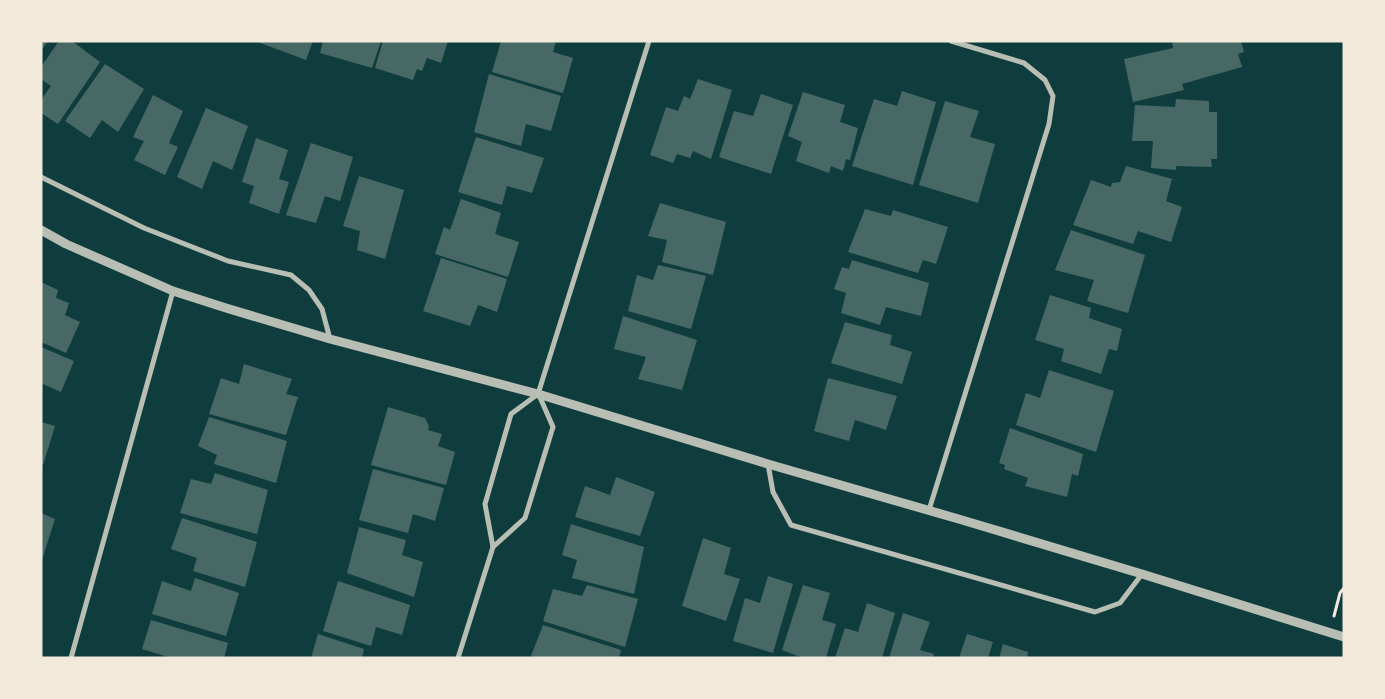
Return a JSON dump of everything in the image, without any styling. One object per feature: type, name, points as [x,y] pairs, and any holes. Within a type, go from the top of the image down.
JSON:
[{"type":"street","points":[[458,658],[493,547],[485,504],[511,414],[538,394],[649,41]]},
{"type":"street","points":[[929,510],[1049,124],[1053,96],[1045,80],[1024,63],[951,41]]},
{"type":"street","points":[[41,177],[144,228],[228,261],[291,275],[309,290],[322,309],[330,339]]},
{"type":"street","points":[[41,230],[66,244],[173,291],[330,339],[538,394],[894,502],[929,510],[1142,574],[1344,637]]},
{"type":"street","points":[[70,658],[173,291]]},
{"type":"street","points":[[493,547],[525,518],[553,427],[538,394]]},
{"type":"street","points":[[768,464],[773,492],[791,525],[1095,612],[1120,603],[1142,574]]},
{"type":"path","points":[[1330,632],[1340,593],[1344,588]]},
{"type":"building","points":[[41,41],[48,41],[41,51]]},
{"type":"building","points":[[59,41],[72,41],[100,62],[58,124],[41,113],[41,100],[51,86],[41,79],[41,67]]},
{"type":"building","points":[[255,41],[313,41],[306,60]]},
{"type":"building","points":[[323,41],[381,41],[372,68],[320,53]]},
{"type":"building","points":[[383,41],[448,41],[441,63],[427,58],[422,71],[417,69],[413,80],[375,68]]},
{"type":"building","points":[[501,41],[556,41],[553,52],[573,58],[563,93],[492,72]]},
{"type":"building","points":[[1172,41],[1241,41],[1244,52],[1238,54],[1242,67],[1182,84],[1184,90],[1133,102],[1124,59],[1173,48]]},
{"type":"building","points":[[105,64],[144,89],[118,132],[102,120],[90,138],[65,121]]},
{"type":"building","points":[[489,74],[561,96],[551,131],[526,124],[521,146],[474,132]]},
{"type":"building","points":[[698,79],[732,90],[711,159],[693,151],[690,158],[677,154],[673,163],[650,155],[666,107],[678,111],[684,96],[690,99]]},
{"type":"building","points":[[902,91],[936,102],[913,185],[852,166],[874,99],[897,106]]},
{"type":"building","points":[[803,92],[845,105],[840,122],[858,128],[850,160],[846,159],[843,171],[831,166],[829,173],[796,161],[802,142],[788,136]]},
{"type":"building","points":[[761,94],[793,105],[771,174],[719,157],[734,111],[753,116]]},
{"type":"building","points":[[153,95],[183,111],[169,143],[178,147],[165,175],[134,160],[144,141],[133,137]]},
{"type":"building","points":[[1176,99],[1209,101],[1209,112],[1217,112],[1217,159],[1211,159],[1212,167],[1176,166],[1176,170],[1151,168],[1153,141],[1132,141],[1135,105],[1175,107]]},
{"type":"building","points":[[945,101],[979,111],[970,137],[995,144],[978,203],[919,185]]},
{"type":"building","points":[[206,108],[248,126],[232,170],[213,161],[202,189],[177,177]]},
{"type":"building","points":[[476,137],[544,158],[532,193],[507,186],[502,205],[458,192]]},
{"type":"building","points":[[256,138],[288,150],[279,179],[289,182],[279,214],[249,203],[254,186],[242,182]]},
{"type":"building","points":[[311,143],[353,157],[340,201],[325,196],[316,223],[286,215]]},
{"type":"building","points":[[1126,166],[1172,179],[1166,201],[1182,207],[1171,242],[1138,231],[1133,244],[1073,225],[1091,180],[1111,187],[1112,183],[1120,182]]},
{"type":"building","points":[[359,176],[404,190],[385,259],[357,250],[360,231],[343,226]]},
{"type":"building","points":[[461,199],[501,213],[495,234],[519,242],[508,277],[435,254],[444,227],[450,230]]},
{"type":"building","points":[[660,203],[726,222],[713,275],[662,262],[667,240],[648,236]]},
{"type":"building","points":[[865,209],[891,216],[893,210],[948,227],[936,264],[923,260],[918,273],[848,252]]},
{"type":"building","points":[[1071,230],[1145,255],[1128,313],[1087,301],[1094,280],[1055,270]]},
{"type":"building","points":[[441,258],[507,279],[497,312],[478,305],[470,326],[423,311]]},
{"type":"building","points":[[852,260],[929,283],[921,316],[886,307],[880,325],[841,313],[846,293],[834,289],[842,267],[849,269]]},
{"type":"building","points":[[658,265],[706,276],[691,329],[628,311],[637,275],[653,280]]},
{"type":"building","points":[[41,282],[58,290],[56,298],[69,303],[65,315],[80,322],[66,353],[41,342]]},
{"type":"building","points":[[1050,295],[1091,308],[1089,318],[1122,329],[1117,351],[1109,349],[1101,374],[1061,361],[1064,349],[1035,340]]},
{"type":"building","points":[[623,316],[697,340],[682,390],[638,379],[646,357],[614,349]]},
{"type":"building","points":[[845,322],[892,335],[890,345],[912,352],[902,384],[831,363]]},
{"type":"building","points":[[41,347],[74,361],[61,392],[43,384],[41,387]]},
{"type":"building","points":[[244,364],[292,379],[286,394],[298,397],[286,435],[209,414],[221,378],[239,384]]},
{"type":"building","points":[[1049,370],[1114,391],[1096,452],[1016,425],[1026,393],[1040,398]]},
{"type":"building","points":[[828,378],[897,396],[886,430],[855,420],[849,441],[814,431]]},
{"type":"building","points":[[388,407],[425,418],[429,426],[428,430],[442,434],[438,446],[455,452],[446,485],[371,465]]},
{"type":"building","points":[[209,417],[287,441],[276,483],[214,464],[217,455],[198,446]]},
{"type":"building","points":[[41,422],[55,426],[43,465],[41,464]]},
{"type":"building","points":[[1010,428],[1083,454],[1078,476],[1072,474],[1067,497],[1025,486],[1028,478],[1004,469],[1005,465],[999,463]]},
{"type":"building","points":[[373,469],[444,488],[435,521],[413,514],[408,533],[359,520]]},
{"type":"building","points":[[215,473],[268,490],[257,534],[180,513],[191,479],[211,484]]},
{"type":"building","points":[[616,477],[655,492],[640,536],[575,517],[585,486],[610,495]]},
{"type":"building","points":[[41,513],[55,519],[42,560],[41,559]]},
{"type":"building","points":[[182,518],[257,542],[245,587],[193,571],[197,558],[171,549]]},
{"type":"building","points":[[571,524],[644,547],[634,594],[572,578],[577,560],[562,555]]},
{"type":"building","points":[[359,527],[406,540],[402,555],[423,562],[414,597],[347,573]]},
{"type":"building","points":[[703,538],[731,548],[724,574],[740,579],[726,621],[682,606]]},
{"type":"building","points":[[768,576],[793,584],[773,653],[733,641],[745,598],[760,603]]},
{"type":"building","points":[[195,578],[239,593],[226,636],[152,614],[162,581],[191,591]]},
{"type":"building","points":[[338,581],[410,605],[402,635],[376,627],[371,646],[323,631]]},
{"type":"building","points":[[587,585],[638,599],[625,647],[543,621],[553,589],[582,596]]},
{"type":"building","points":[[803,585],[830,593],[822,620],[836,624],[826,658],[803,658],[782,650]]},
{"type":"building","points":[[867,603],[895,613],[882,658],[835,658],[845,628],[858,632]]},
{"type":"building","points":[[903,613],[930,622],[920,650],[934,654],[933,658],[889,658]]},
{"type":"building","points":[[151,620],[228,643],[224,658],[168,658],[142,649]]},
{"type":"building","points":[[543,625],[621,650],[619,658],[536,658],[531,656]]},
{"type":"building","points":[[318,634],[364,649],[362,658],[311,658]]},
{"type":"building","points":[[967,634],[993,642],[988,658],[959,658]]},
{"type":"building","points":[[1003,644],[1028,652],[1027,658],[999,658]]}]
